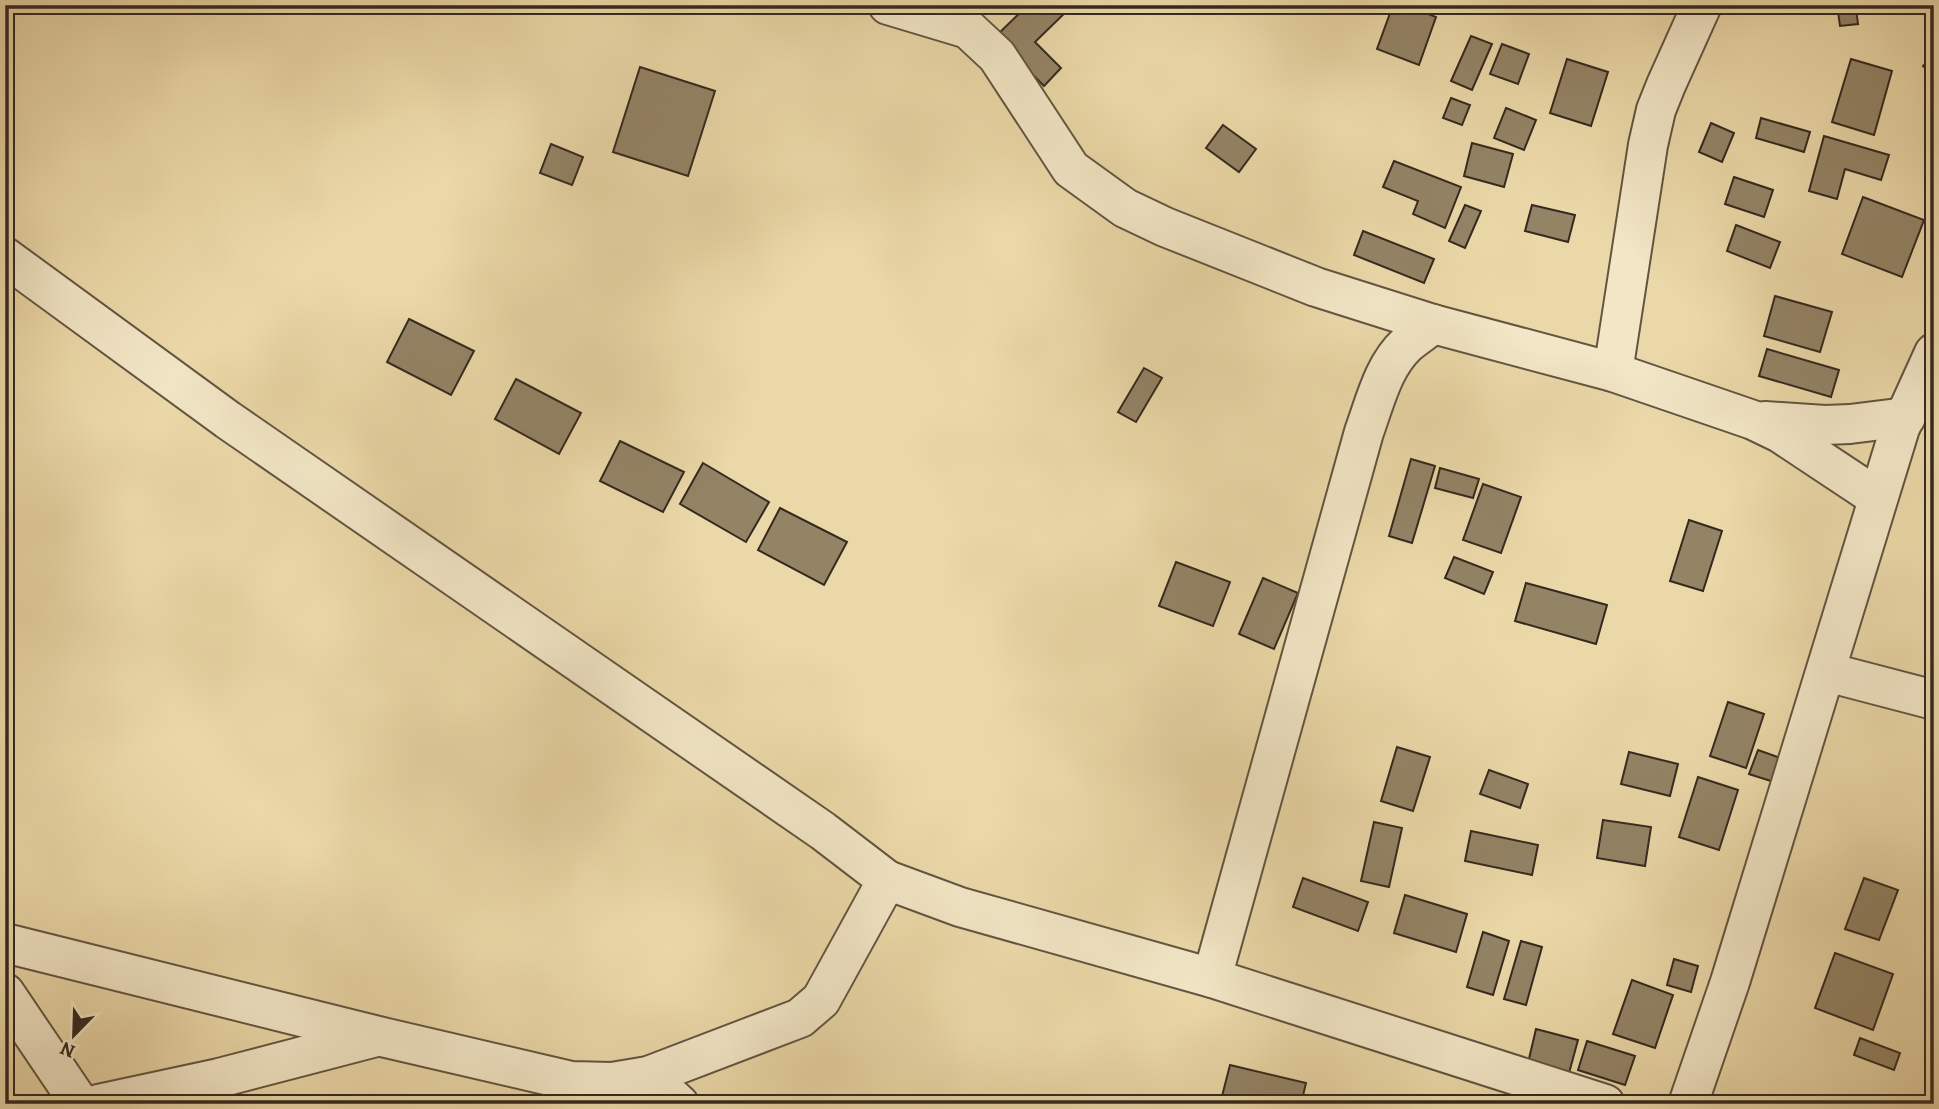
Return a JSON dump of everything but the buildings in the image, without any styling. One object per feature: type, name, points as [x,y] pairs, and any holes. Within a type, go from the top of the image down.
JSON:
[{"type":"street","points":[[888,5],[968,29],[983,41],[997,56],[1071,169],[1125,208],[1164,227],[1316,287],[1433,324],[1613,372],[1753,420],[1780,433],[1878,498]]},
{"type":"street","points":[[1613,372],[1648,145],[1656,110],[1702,5]]},
{"type":"street","points":[[5,257],[228,420],[823,831],[887,880],[960,908],[1212,978],[1605,1104]]},
{"type":"street","points":[[1212,978],[1364,432],[1385,375],[1395,359],[1406,345],[1433,324]]},
{"type":"street","points":[[1688,1104],[1730,982],[1878,498],[1913,422],[1934,353]]},
{"type":"street","points":[[1753,420],[1825,425],[1913,422]]},
{"type":"street","points":[[1826,672],[1934,700]]},
{"type":"street","points":[[637,1090],[800,1018],[813,1009],[830,986],[887,880]]},
{"type":"street","points":[[5,943],[571,1081],[612,1082],[680,1104]]},
{"type":"street","points":[[5,993],[80,1104]]},
{"type":"street","points":[[99,1104],[219,1078],[378,1036]]}]
